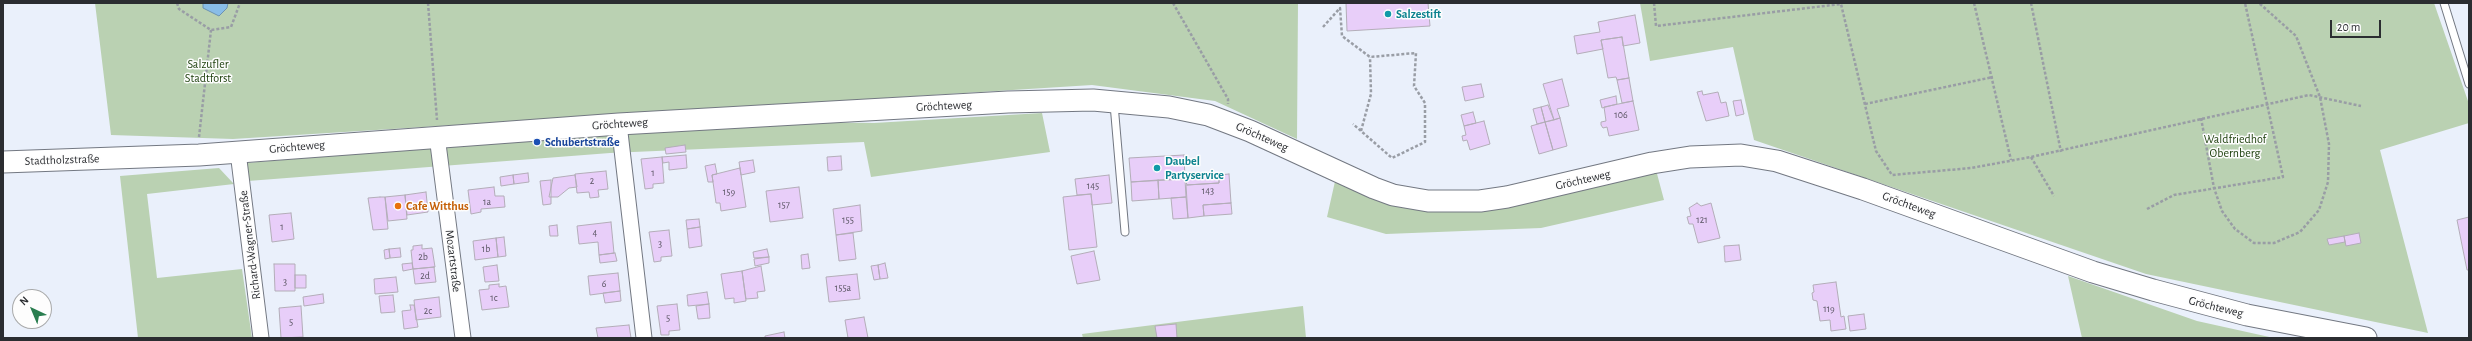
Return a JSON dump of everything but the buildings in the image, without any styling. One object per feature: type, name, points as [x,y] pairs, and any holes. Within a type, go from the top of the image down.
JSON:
[{"type":"street","name":"Gröchteweg","points":[[121,158],[238,152],[438,136],[619,124],[1008,102],[1093,100],[1170,107],[1229,122],[1374,188],[1393,195],[1428,201],[1480,201],[1507,197],[1652,163],[1690,157],[1741,155],[1770,159],[1863,189],[2093,272],[2152,290],[2247,315],[2366,338]]},
{"type":"street","points":[[619,124],[644,338]]},
{"type":"street","name":"Mozartstraße","points":[[438,136],[463,338]]},
{"type":"street","name":"Richard-Wagner-Straße","points":[[238,152],[261,338]]},
{"type":"street","name":"Stadtholzstraße","points":[[3,162],[121,158]]},
{"type":"lane","points":[[2444,3],[2465,59],[2469,84]]},
{"type":"lane","points":[[1114,102],[1125,232]]},
{"type":"path","points":[[177,3],[179,9],[211,30],[231,27],[240,3]]},
{"type":"path","points":[[428,3],[438,136]]},
{"type":"path","points":[[1173,3],[1228,99],[1229,122]]},
{"type":"path","points":[[1654,3],[1656,26],[1841,4],[1876,151],[1892,175],[1971,168],[2061,152],[2201,118],[2309,95],[2361,106]]},
{"type":"path","points":[[1974,3],[1993,77],[2011,160]]},
{"type":"path","points":[[2031,3],[2061,152]]},
{"type":"path","points":[[2147,209],[2174,195],[2284,177],[2269,103],[2245,3]]},
{"type":"path","points":[[2201,118],[2214,188],[2222,211],[2235,229],[2254,243],[2274,243],[2300,232],[2319,210],[2328,182],[2329,144],[2320,97],[2296,36],[2259,3]]},
{"type":"path","points":[[1323,27],[1340,8],[1342,36],[1370,57],[1416,53],[1414,86],[1425,103],[1425,142],[1392,158],[1353,124]]},
{"type":"path","points":[[199,138],[211,30]]},
{"type":"path","points":[[1361,131],[1371,94],[1370,57]]},
{"type":"path","points":[[1865,104],[1993,77]]},
{"type":"path","points":[[2031,157],[2054,196]]},
{"type":"green space","name":"Salzufler Stadtforst","points":[[95,3],[1298,3],[1297,139],[1215,101],[1092,85],[233,139],[111,135]]},
{"type":"green space","name":"Waldfriedhof Obernberg","points":[[1640,3],[2434,3],[2469,104],[2469,123],[2380,150],[2428,333],[2146,274],[1754,140],[1733,47],[1650,61]]},
{"type":"green space","points":[[1042,113],[1050,152],[871,177],[864,142],[610,153],[248,181],[246,163],[598,134],[787,122],[874,123]]},
{"type":"green space","points":[[219,168],[234,184],[147,194],[157,278],[242,269],[252,338],[138,338],[120,176]]},
{"type":"green space","points":[[1656,170],[1664,200],[1541,228],[1386,234],[1327,217],[1336,177],[1395,204]]},
{"type":"green space","points":[[2068,276],[2197,321],[2274,338],[2082,338]]},
{"type":"green space","points":[[1303,306],[1306,338],[1083,338],[1082,334]]},
{"type":"water","points":[[203,3],[228,3],[227,8],[219,16],[203,8]]},
{"type":"place","name":"Salzestift","points":[[1388,14]]},
{"type":"place","name":"Schubertstraße","points":[[537,142]]},
{"type":"place","name":"Daubel Partyservice","points":[[1157,168]]},
{"type":"place","name":"Cafe Witthus","points":[[398,206]]}]
